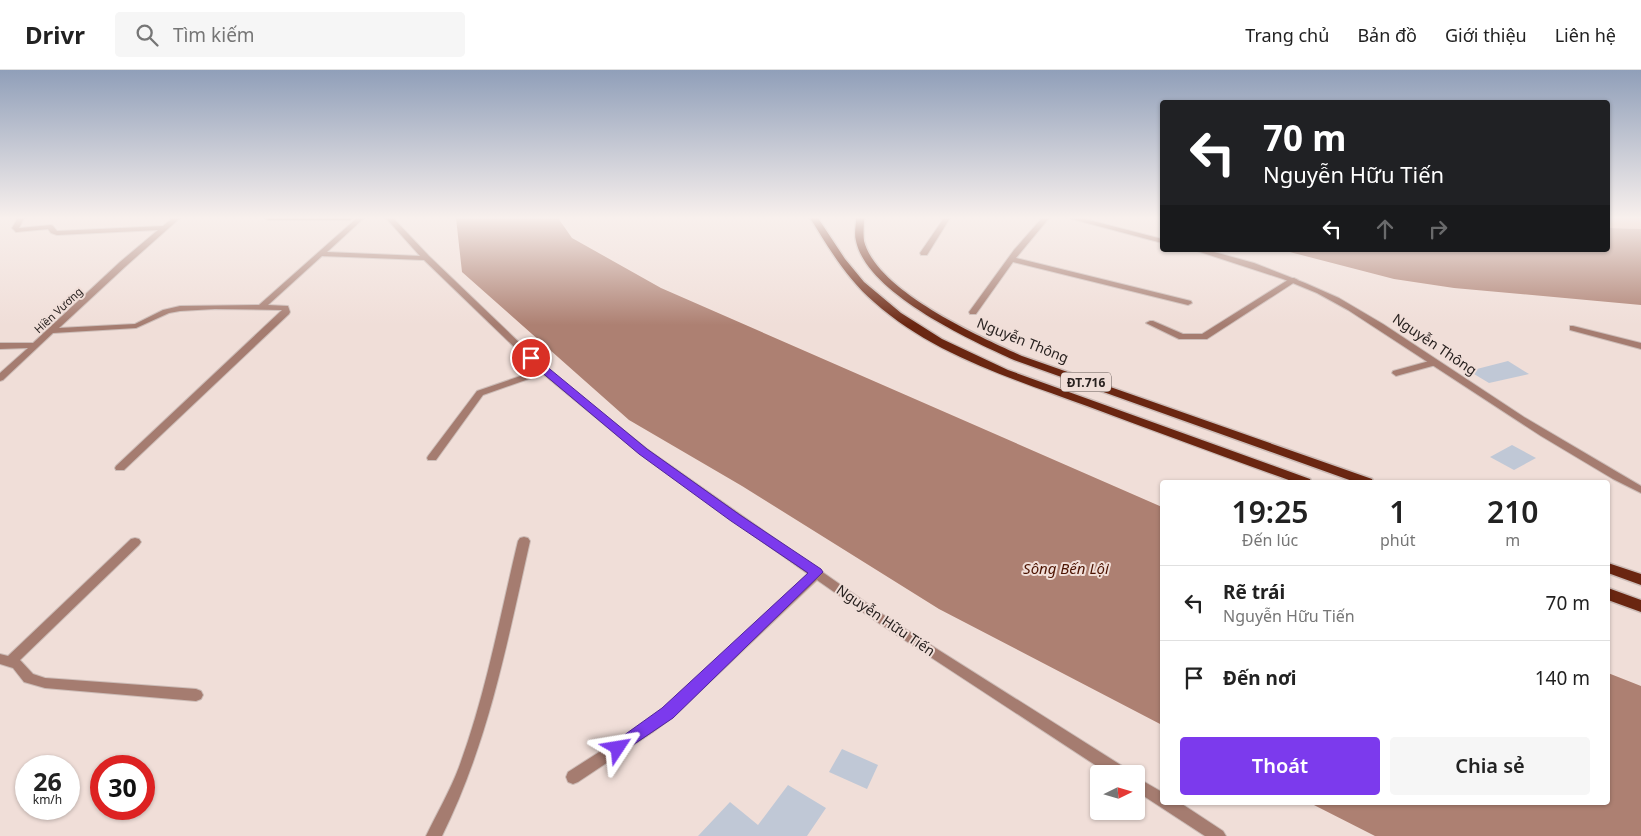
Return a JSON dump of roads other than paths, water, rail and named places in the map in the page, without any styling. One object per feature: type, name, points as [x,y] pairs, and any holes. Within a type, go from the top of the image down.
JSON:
[{"type":"main road","name":"ĐT.716","points":[[838,254],[845,266],[860,283],[885,305],[919,330],[961,353],[1004,372],[1300,480]]},
{"type":"main road","name":"Nguyễn Thông","points":[[864,254],[880,274],[908,298],[942,321],[980,342],[1018,358],[1361,480]]},
{"type":"main road","points":[[1610,569],[1641,580]]},
{"type":"main road","points":[[1610,595],[1641,606]]},
{"type":"street","name":"Hiền Vương","points":[[0,378],[136,254]]},
{"type":"street","points":[[261,308],[321,254],[426,258]]},
{"type":"street","name":"Nguyễn Hữu Tiến","points":[[422,254],[544,371],[650,456],[884,621],[1108,765]]},
{"type":"street","points":[[973,312],[1015,254]]},
{"type":"street","name":"Nguyễn Thông","points":[[1211,254],[1270,270],[1336,300],[1371,320],[1528,425],[1603,470],[1641,490]]},
{"type":"street","points":[[1011,259],[1188,302]]},
{"type":"street","points":[[1150,323],[1182,337],[1204,337],[1294,280]]},
{"type":"street","points":[[52,331],[136,326],[144,324],[163,312],[183,308],[285,308],[287,310],[120,468]]},
{"type":"street","points":[[1573,328],[1641,346]]},
{"type":"street","points":[[0,346],[37,345]]},
{"type":"street","points":[[1396,373],[1433,363]]},
{"type":"street","points":[[432,458],[480,393],[544,371]]},
{"type":"street","points":[[434,836],[453,796],[477,735],[524,541]]},
{"type":"street","points":[[135,542],[6,659],[22,667],[29,678],[45,683],[196,695]]},
{"type":"street","points":[[573,777],[668,713],[816,572]]},
{"type":"street","points":[[1145,789],[1160,799]]},
{"type":"street","points":[[1171,805],[1218,836]]},
{"type":"water","name":"Sông Bến Lội","points":[[460,254],[600,254],[661,288],[1160,506],[1160,724],[939,609],[742,486],[629,420],[462,272]]},
{"type":"water","points":[[1296,254],[1641,254],[1641,305],[1454,288],[1394,279]]},
{"type":"water","points":[[1610,674],[1641,686],[1641,836],[1375,836],[1314,805],[1610,805]]}]
